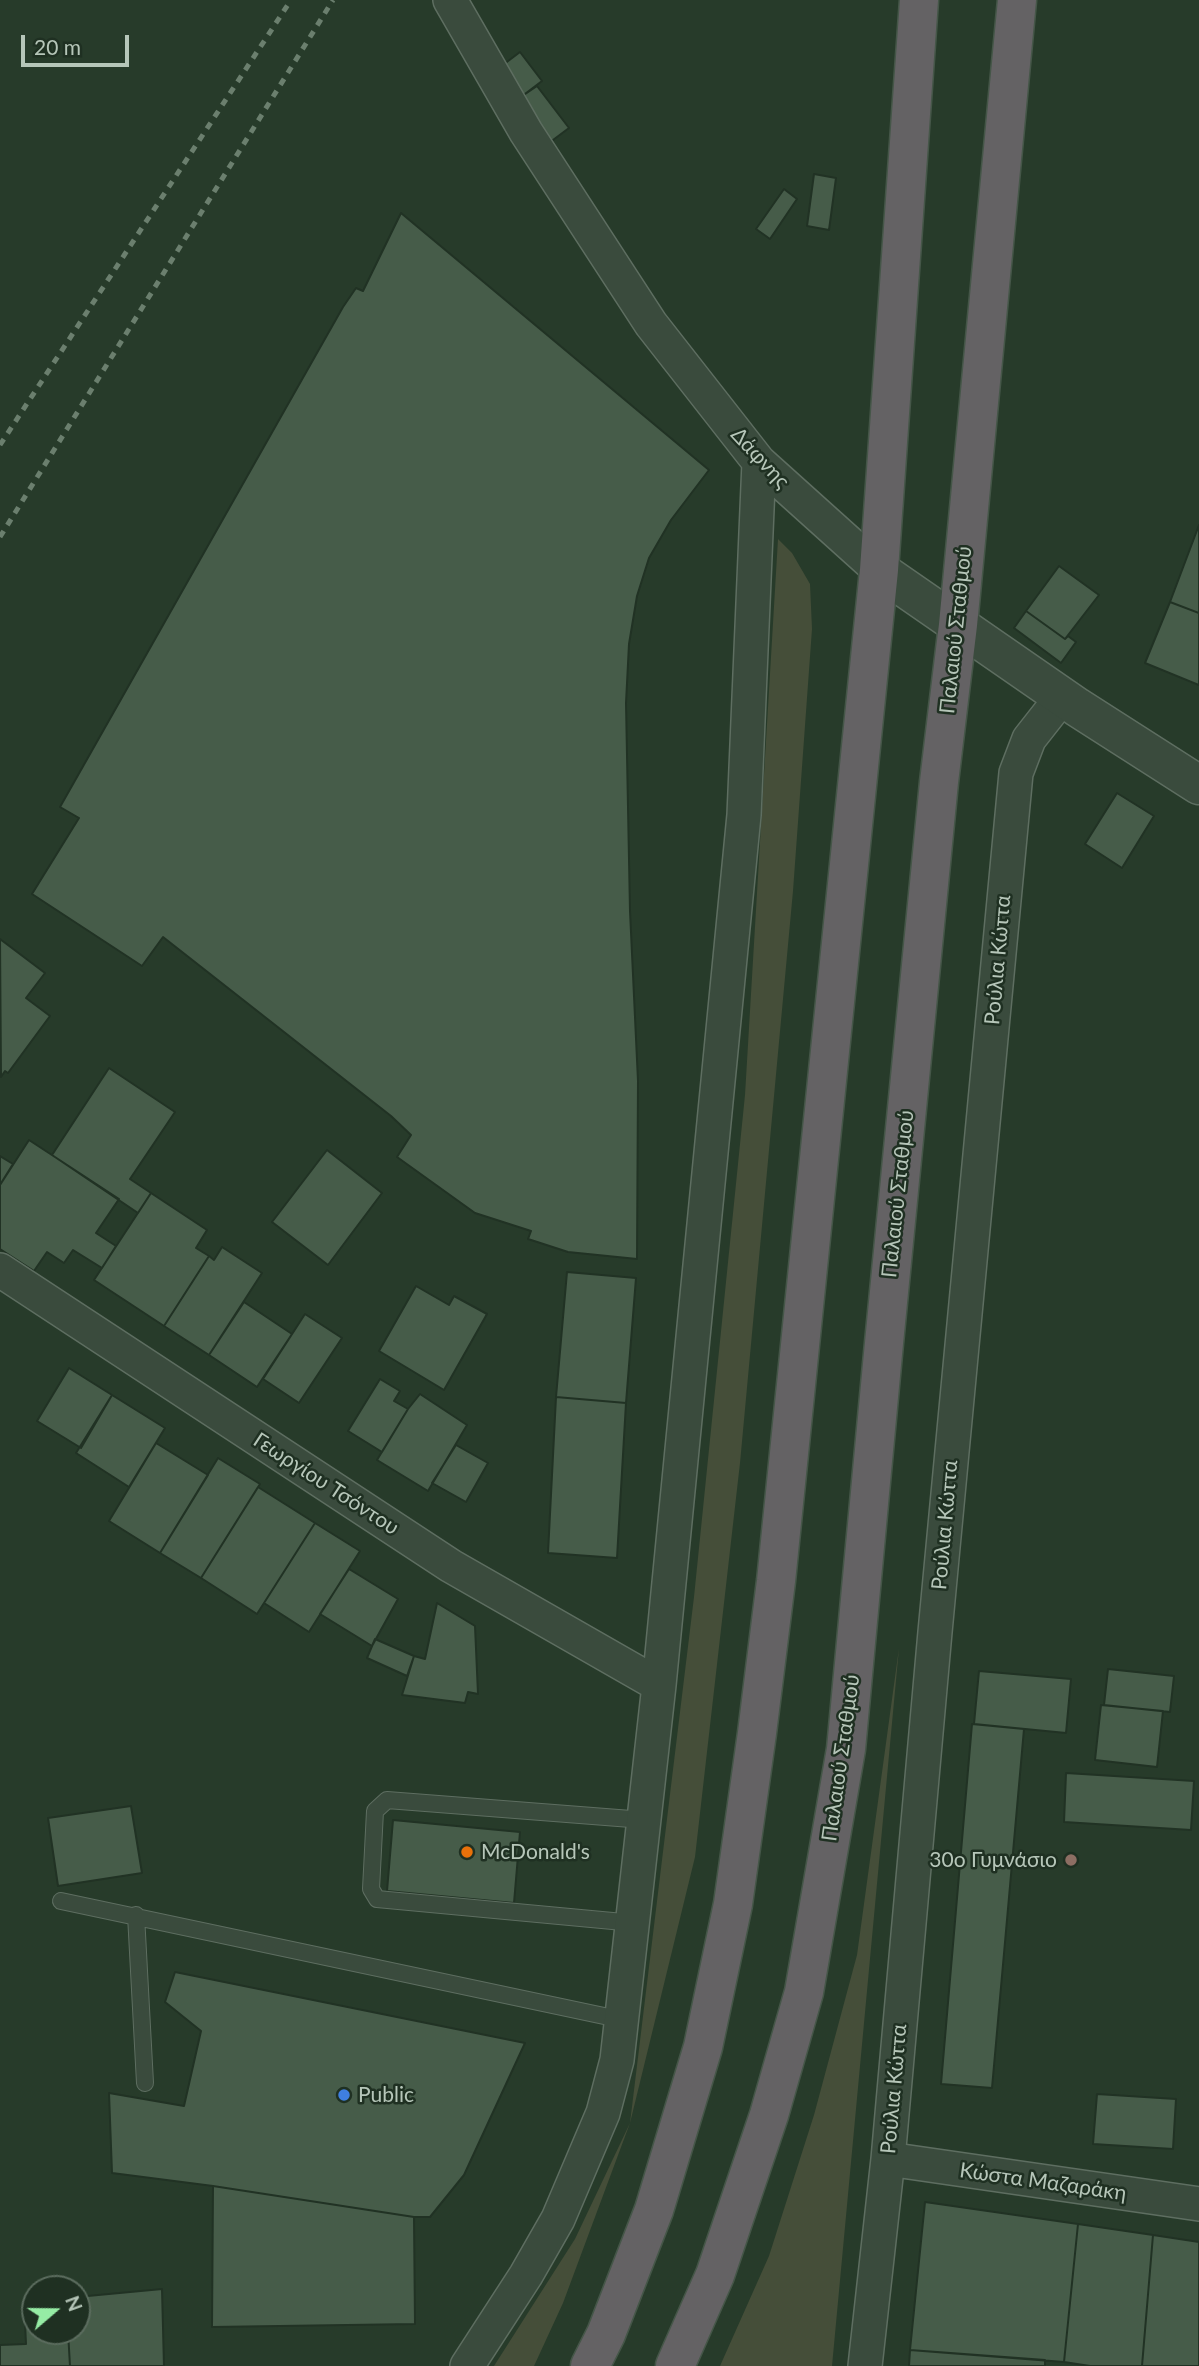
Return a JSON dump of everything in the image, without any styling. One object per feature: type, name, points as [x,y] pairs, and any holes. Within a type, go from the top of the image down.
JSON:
[{"type":"highway","points":[[590,2366],[607,2334],[654,2210],[704,2047],[733,1904],[776,1581],[878,570],[919,0]]},
{"type":"highway","name":"Παλαιού Σταθμού","points":[[675,2366],[715,2275],[769,2115],[800,2004],[846,1749],[1017,0]]},
{"type":"street","name":"Δάφνης","points":[[452,2],[526,132],[651,324],[759,462],[878,570],[1062,697],[1199,785]]},
{"type":"street","points":[[467,2366],[526,2275],[569,2197],[612,2085],[623,2020],[659,1685],[744,815],[759,462]]},
{"type":"street","name":"Ρούλια Κώττα","points":[[865,2366],[888,2159],[934,1632],[1016,773],[1029,739],[1062,697]]},
{"type":"street","name":"Γεωργίου Τσόντου","points":[[0,1270],[451,1566],[659,1685]]},
{"type":"street","name":"Κώστα Μαζαράκη","points":[[888,2159],[1199,2204]]},
{"type":"lane","points":[[634,1923],[377,1899],[371,1889],[375,1811],[387,1800],[645,1820]]},
{"type":"lane","points":[[61,1901],[623,2020]]},
{"type":"lane","points":[[136,1915],[145,2083]]},
{"type":"green space","points":[[778,539],[792,553],[810,584],[812,629],[793,891],[740,1463],[695,1857],[630,2123],[694,1597],[745,1095]]},
{"type":"green space","points":[[899,1648],[832,2366],[720,2366],[769,2256],[814,2115],[857,1955]]},
{"type":"green space","points":[[630,2123],[563,2303],[534,2366],[494,2366],[575,2239]]},
{"type":"building","points":[[520,52],[542,81],[517,100],[495,71]]},
{"type":"building","points":[[537,86],[569,128],[545,146],[512,103]]},
{"type":"building","points":[[814,174],[836,178],[829,230],[807,226]]},
{"type":"building","points":[[784,189],[797,199],[770,239],[756,229]]},
{"type":"building","points":[[401,213],[709,470],[671,520],[649,558],[637,596],[629,644],[626,703],[630,911],[638,1081],[637,1259],[568,1252],[528,1239],[531,1231],[475,1213],[397,1157],[411,1135],[391,1116],[163,937],[142,966],[32,894],[79,818],[60,807],[343,307],[356,288],[363,291]]},
{"type":"building","points":[[1199,525],[1199,613],[1170,602]]},
{"type":"building","points":[[1059,566],[1099,595],[1065,639],[1026,611]]},
{"type":"building","points":[[1170,602],[1199,613],[1199,685],[1145,663]]},
{"type":"building","points":[[1026,611],[1065,639],[1068,636],[1076,642],[1061,663],[1014,628]]},
{"type":"building","points":[[1117,793],[1154,816],[1122,868],[1085,844]]},
{"type":"building","points":[[0,939],[45,973],[26,998],[50,1016],[8,1073],[5,1071],[1,1077]]},
{"type":"building","points":[[109,1068],[175,1112],[130,1179],[151,1193],[138,1213],[52,1155]]},
{"type":"building","points":[[29,1140],[119,1199],[96,1233],[116,1246],[102,1268],[73,1250],[64,1263],[47,1252],[34,1271],[0,1249],[0,1185]]},
{"type":"building","points":[[327,1150],[382,1193],[328,1265],[272,1222]]},
{"type":"building","points":[[0,1156],[13,1164],[0,1185]]},
{"type":"building","points":[[151,1193],[207,1230],[196,1248],[209,1256],[164,1326],[94,1280]]},
{"type":"building","points":[[222,1247],[262,1273],[209,1355],[164,1326],[209,1256],[214,1260]]},
{"type":"building","points":[[567,1272],[636,1278],[626,1403],[556,1397]]},
{"type":"building","points":[[416,1286],[449,1305],[454,1296],[487,1314],[444,1390],[379,1351]]},
{"type":"building","points":[[244,1302],[292,1334],[257,1387],[209,1355]]},
{"type":"building","points":[[305,1314],[342,1338],[299,1403],[263,1379]]},
{"type":"building","points":[[69,1368],[112,1395],[81,1448],[37,1421]]},
{"type":"building","points":[[380,1379],[400,1391],[394,1401],[408,1409],[382,1452],[348,1431]]},
{"type":"building","points":[[420,1394],[467,1425],[428,1491],[377,1460]]},
{"type":"building","points":[[112,1395],[165,1428],[129,1487],[76,1453]]},
{"type":"building","points":[[556,1397],[626,1403],[617,1558],[548,1553]]},
{"type":"building","points":[[156,1443],[208,1475],[160,1553],[109,1521]]},
{"type":"building","points":[[456,1445],[488,1463],[466,1502],[432,1483]]},
{"type":"building","points":[[218,1458],[260,1484],[201,1578],[160,1553]]},
{"type":"building","points":[[258,1487],[315,1523],[257,1614],[201,1578]]},
{"type":"building","points":[[315,1523],[360,1551],[309,1632],[264,1603]]},
{"type":"building","points":[[349,1569],[398,1599],[372,1646],[320,1614]]},
{"type":"building","points":[[437,1603],[475,1626],[478,1694],[468,1692],[465,1703],[402,1695],[414,1656],[425,1659]]},
{"type":"building","points":[[375,1639],[414,1656],[407,1676],[367,1658]]},
{"type":"building","points":[[1108,1669],[1174,1676],[1170,1712],[1104,1705]]},
{"type":"building","points":[[979,1671],[1071,1679],[1066,1733],[974,1724]]},
{"type":"building","points":[[1101,1705],[1163,1711],[1157,1767],[1095,1760]]},
{"type":"building","points":[[972,1724],[1024,1729],[992,2088],[941,2084]]},
{"type":"building","points":[[1066,1773],[1194,1781],[1191,1830],[1064,1822]]},
{"type":"building","points":[[131,1806],[142,1873],[58,1886],[48,1818]]},
{"type":"building","points":[[393,1820],[520,1832],[514,1903],[387,1891]]},
{"type":"building","name":"Public","points":[[175,1972],[525,2043],[464,2175],[430,2217],[414,2217],[112,2173],[109,2093],[184,2106],[201,2031],[165,2002]]},
{"type":"building","points":[[1097,2094],[1176,2099],[1173,2149],[1093,2144]]},
{"type":"building","points":[[213,2186],[414,2217],[415,2324],[212,2327]]},
{"type":"building","points":[[925,2202],[1078,2224],[1064,2362],[910,2350]]},
{"type":"building","points":[[1078,2224],[1153,2235],[1142,2366],[1090,2366],[1064,2362]]},
{"type":"building","points":[[1153,2235],[1199,2242],[1199,2366],[1142,2366]]},
{"type":"building","points":[[162,2289],[164,2366],[70,2366],[69,2345],[91,2345],[91,2296]]},
{"type":"building","points":[[0,2345],[69,2345],[70,2366],[0,2366]]},
{"type":"building","points":[[910,2350],[1045,2360],[1045,2366],[909,2366]]},
{"type":"railway","points":[[0,445],[291,0]]},
{"type":"railway","points":[[0,537],[333,0]]},
{"type":"place","name":"McDonald's","points":[[467,1852]]},
{"type":"place","name":"30ο Γυμνάσιο","points":[[1071,1860]]},
{"type":"place","name":"Public","points":[[344,2095]]}]
